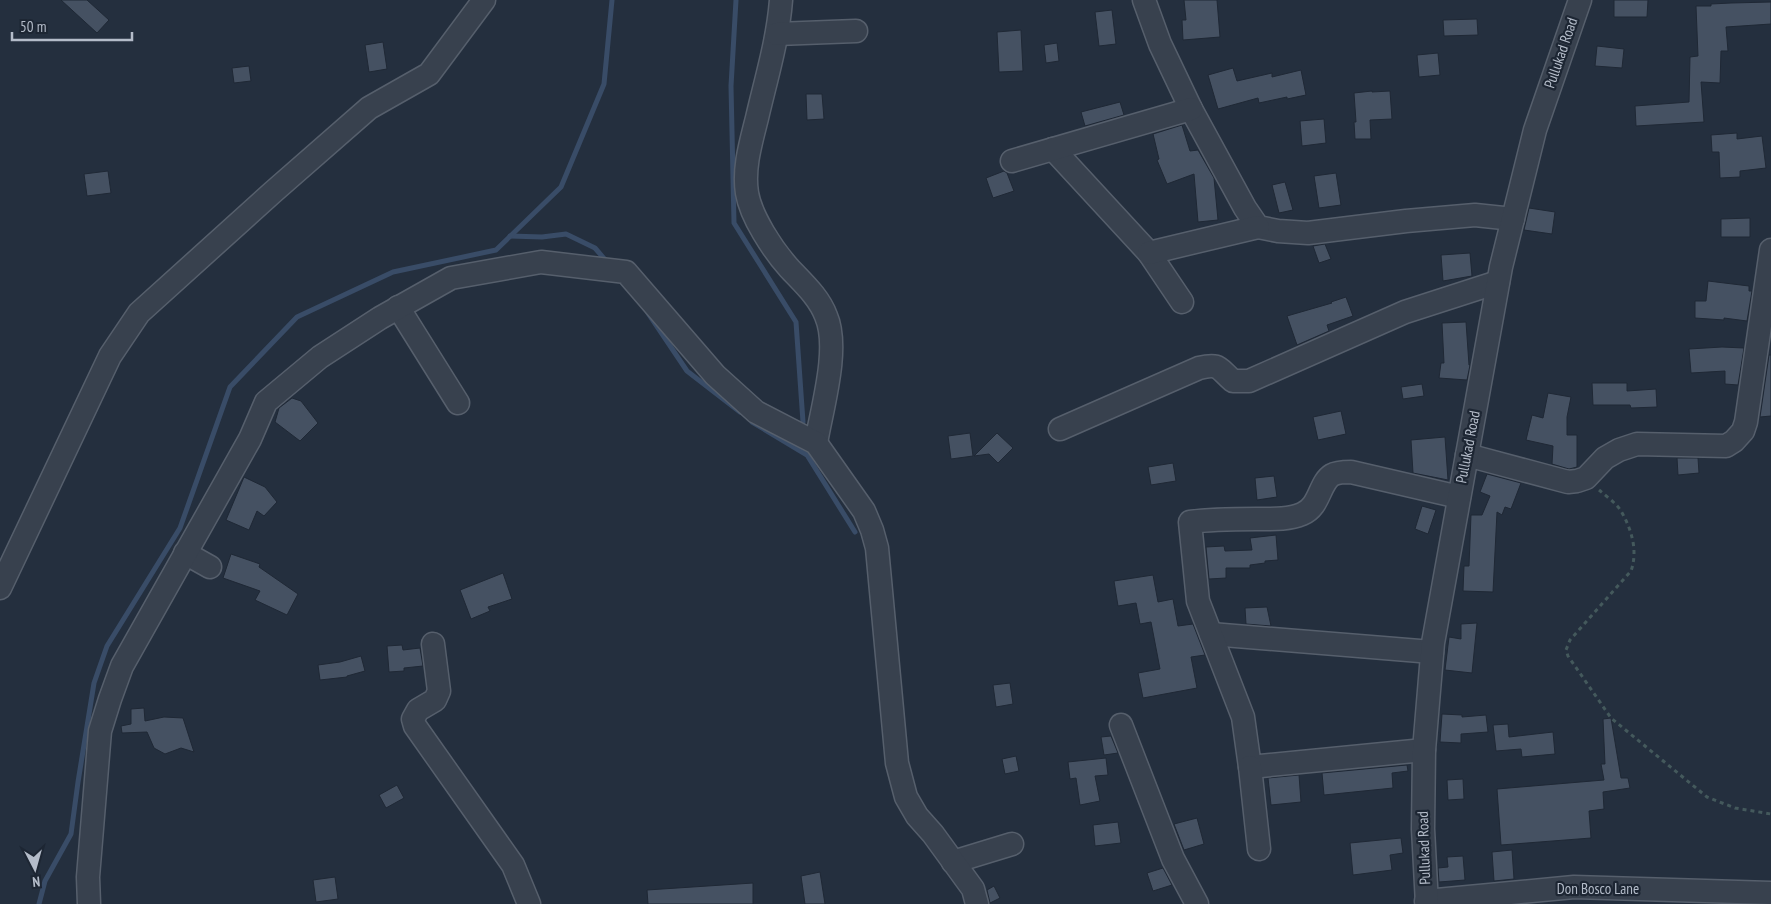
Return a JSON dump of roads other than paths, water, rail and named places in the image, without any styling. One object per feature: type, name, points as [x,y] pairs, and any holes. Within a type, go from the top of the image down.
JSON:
[{"type":"street","points":[[0,588],[110,356],[139,313],[272,192],[369,108],[429,74],[484,0]]},
{"type":"street","points":[[781,0],[777,34],[748,160],[747,193],[752,210],[762,230],[788,267],[809,288],[826,316],[831,337],[831,363],[816,442]]},
{"type":"street","points":[[1144,0],[1160,44],[1191,109],[1245,208],[1258,227]]},
{"type":"street","name":"Pullukad Road","points":[[1426,903],[1423,829],[1424,750],[1432,652],[1498,282],[1535,130],[1580,0]]},
{"type":"street","points":[[777,34],[856,31]]},
{"type":"street","points":[[1012,161],[1191,109]]},
{"type":"street","points":[[1053,149],[1149,253],[1182,302]]},
{"type":"street","points":[[1149,253],[1258,227],[1278,232],[1308,233],[1475,215],[1513,219]]},
{"type":"street","points":[[1467,455],[1568,482],[1586,478],[1604,458],[1618,450],[1636,444],[1713,447],[1726,446],[1734,441],[1746,422],[1764,339],[1771,250]]},
{"type":"street","points":[[89,904],[88,877],[100,732],[122,666],[250,439],[266,402],[320,357],[398,307],[451,278],[541,262],[626,272],[715,375],[756,412],[816,442],[864,511],[877,548],[897,763],[906,797],[917,816],[933,834],[973,889],[976,904]]},
{"type":"street","points":[[1060,429],[1198,368],[1211,365],[1218,367],[1233,381],[1249,380],[1405,312],[1498,282]]},
{"type":"street","points":[[398,307],[458,403]]},
{"type":"street","points":[[1259,849],[1243,717],[1198,601],[1190,522],[1209,519],[1283,518],[1304,514],[1316,502],[1331,475],[1341,472],[1350,472],[1459,497]]},
{"type":"street","points":[[185,553],[210,567]]},
{"type":"street","points":[[1211,634],[1432,652]]},
{"type":"street","points":[[433,644],[439,691],[435,700],[418,710],[413,719],[415,726],[513,864],[529,904]]},
{"type":"street","points":[[1122,725],[1174,859],[1197,904]]},
{"type":"street","points":[[1250,767],[1424,750]]},
{"type":"street","points":[[953,862],[1012,844]]},
{"type":"street","name":"Don Bosco Lane","points":[[1426,903],[1574,887],[1771,893]]},
{"type":"waterway","points":[[39,904],[45,881],[71,834],[94,683],[107,646],[180,528],[230,387],[297,317],[393,272],[496,250],[561,187],[604,84],[612,0]]},
{"type":"waterway","points":[[736,0],[731,86],[734,223],[796,322],[803,422]]},
{"type":"waterway","points":[[510,236],[542,237],[566,234],[595,248],[607,262]]},
{"type":"waterway","points":[[648,313],[687,371],[740,412]]},
{"type":"waterway","points":[[752,422],[807,455],[855,532]]}]
